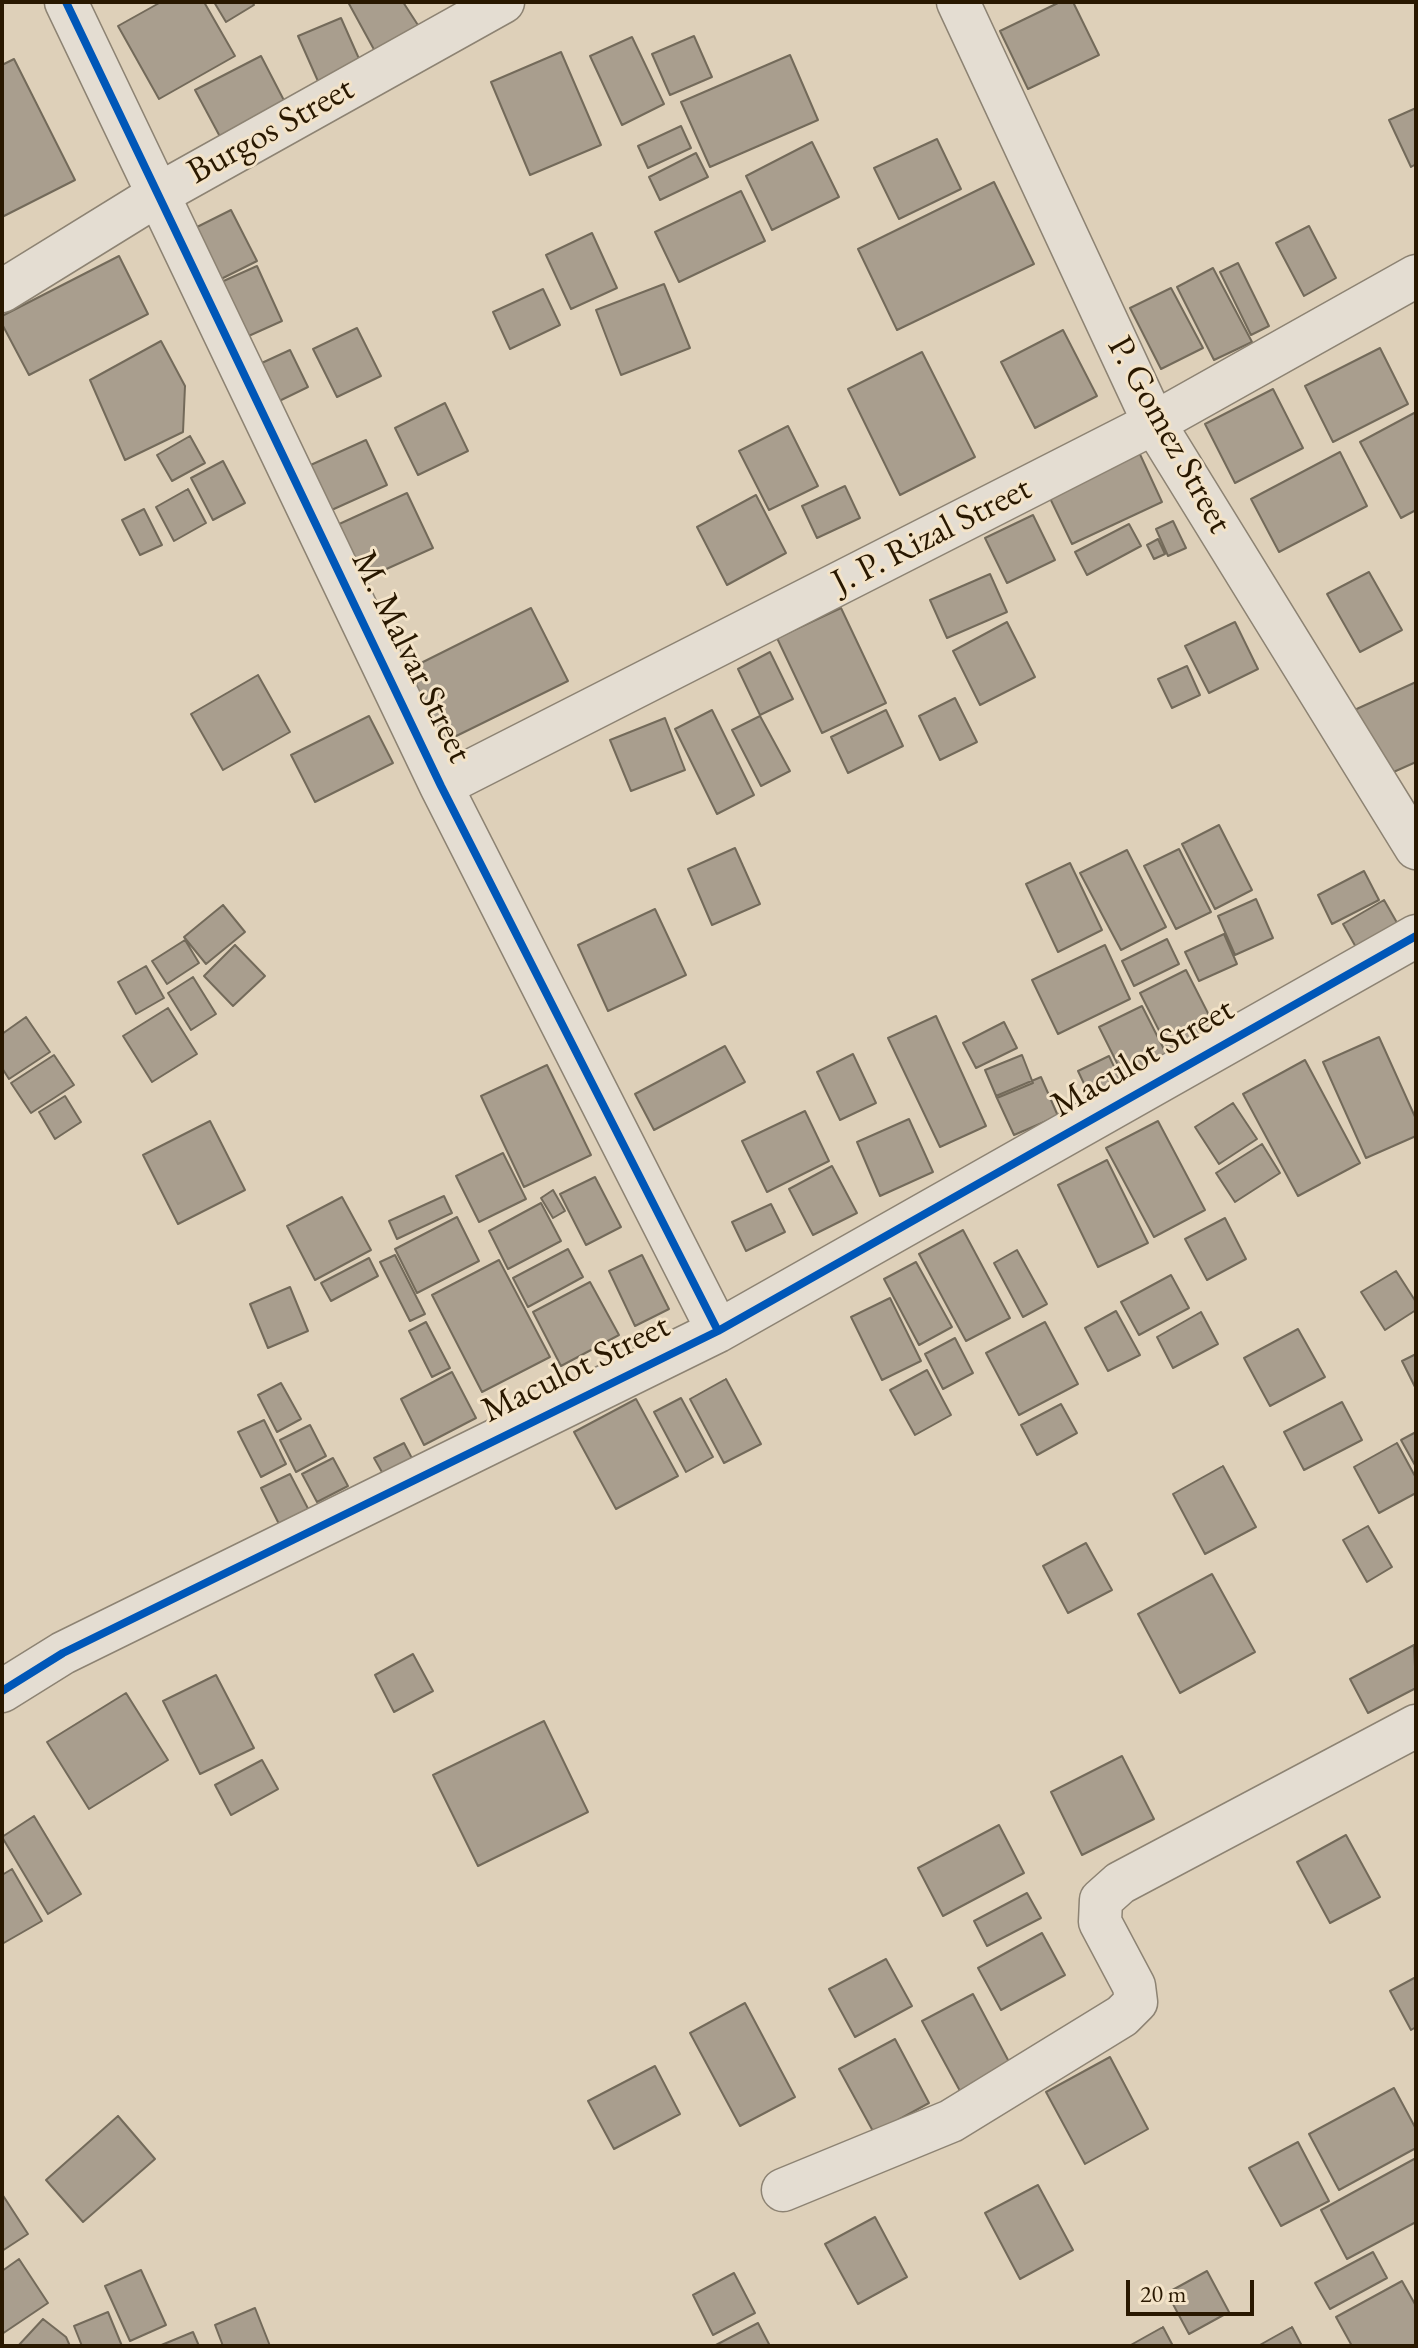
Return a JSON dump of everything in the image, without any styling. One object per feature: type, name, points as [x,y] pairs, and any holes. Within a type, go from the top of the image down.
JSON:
[{"type":"street","name":"M. Malvar Street","points":[[66,2],[441,786],[718,1331]]},
{"type":"street","name":"Burgos Street","points":[[2,291],[159,194],[503,2]]},
{"type":"street","name":"P. Gomez Street","points":[[958,2],[1154,423],[1416,848]]},
{"type":"street","name":"J. P. Rizal Street","points":[[441,786],[1154,423],[1416,276]]},
{"type":"street","name":"Maculot Street","points":[[2,1691],[63,1653],[718,1331],[1416,936]]},
{"type":"street","points":[[783,2190],[951,2121],[1122,2016],[1136,2002],[1134,1986],[1100,1922],[1101,1900],[1120,1883],[1416,1726]]},
{"type":"building","points":[[161,2],[204,2],[235,56],[159,99],[118,26]]},
{"type":"building","points":[[214,2],[252,2],[254,5],[226,22]]},
{"type":"building","points":[[348,2],[403,2],[427,39],[383,66]]},
{"type":"building","points":[[1060,2],[1073,2],[1099,55],[1028,89],[1000,31]]},
{"type":"building","points":[[341,18],[364,70],[321,88],[298,36]]},
{"type":"building","points":[[694,36],[712,77],[670,95],[652,54]]},
{"type":"building","points":[[632,37],[664,104],[622,125],[590,56]]},
{"type":"building","points":[[561,52],[601,145],[530,175],[491,82]]},
{"type":"building","points":[[790,55],[818,120],[710,167],[681,102]]},
{"type":"building","points":[[261,56],[290,112],[225,146],[195,90]]},
{"type":"building","points":[[14,59],[75,180],[2,217],[2,65]]},
{"type":"building","points":[[1416,108],[1416,164],[1411,167],[1389,120]]},
{"type":"building","points":[[681,126],[691,148],[648,168],[638,146]]},
{"type":"building","points":[[937,139],[961,189],[899,219],[874,168]]},
{"type":"building","points":[[812,142],[839,197],[772,230],[746,176]]},
{"type":"building","points":[[696,153],[708,177],[660,200],[649,177]]},
{"type":"building","points":[[994,182],[1034,264],[897,330],[858,249]]},
{"type":"building","points":[[741,191],[765,241],[679,282],[655,232]]},
{"type":"building","points":[[231,210],[257,261],[209,285],[183,234]]},
{"type":"building","points":[[1309,226],[1336,278],[1304,296],[1276,243]]},
{"type":"building","points":[[592,233],[617,288],[571,309],[546,255]]},
{"type":"building","points":[[119,256],[148,314],[29,375],[2,324],[2,316]]},
{"type":"building","points":[[1238,263],[1269,326],[1251,335],[1220,272]]},
{"type":"building","points":[[257,266],[282,321],[233,343],[208,288]]},
{"type":"building","points":[[1213,268],[1252,342],[1214,360],[1177,287]]},
{"type":"building","points":[[664,284],[690,348],[621,375],[596,310]]},
{"type":"building","points":[[1171,288],[1203,348],[1161,369],[1130,308]]},
{"type":"building","points":[[543,289],[560,325],[510,349],[493,312]]},
{"type":"building","points":[[357,328],[381,376],[337,397],[313,349]]},
{"type":"building","points":[[1063,330],[1097,396],[1035,428],[1001,362]]},
{"type":"building","points":[[161,341],[185,386],[183,432],[125,460],[90,380]]},
{"type":"building","points":[[1380,348],[1408,404],[1333,442],[1305,386]]},
{"type":"building","points":[[290,350],[308,387],[271,405],[253,367]]},
{"type":"building","points":[[922,352],[975,457],[900,495],[848,389]]},
{"type":"building","points":[[1273,389],[1303,448],[1235,483],[1205,424]]},
{"type":"building","points":[[445,403],[468,451],[418,475],[395,428]]},
{"type":"building","points":[[1416,412],[1416,510],[1401,518],[1360,442]]},
{"type":"building","points":[[788,426],[818,486],[769,510],[739,451]]},
{"type":"building","points":[[190,436],[205,463],[172,481],[157,455]]},
{"type":"building","points":[[366,440],[387,485],[325,513],[304,468]]},
{"type":"building","points":[[1138,450],[1162,502],[1072,544],[1047,492]]},
{"type":"building","points":[[1340,452],[1367,506],[1279,552],[1251,499]]},
{"type":"building","points":[[223,461],[245,503],[213,520],[191,478]]},
{"type":"building","points":[[845,486],[860,518],[817,538],[802,506]]},
{"type":"building","points":[[188,489],[206,523],[174,541],[156,507]]},
{"type":"building","points":[[407,493],[433,548],[362,580],[337,525]]},
{"type":"building","points":[[756,495],[786,553],[727,585],[697,527]]},
{"type":"building","points":[[144,509],[162,545],[140,555],[122,520]]},
{"type":"building","points":[[1033,515],[1055,560],[1007,583],[985,538]]},
{"type":"building","points":[[1173,521],[1186,548],[1168,556],[1156,529]]},
{"type":"building","points":[[1129,524],[1141,546],[1087,575],[1075,552]]},
{"type":"building","points":[[1158,539],[1165,554],[1154,559],[1147,545]]},
{"type":"building","points":[[1369,572],[1402,630],[1360,652],[1327,594]]},
{"type":"building","points":[[990,574],[1007,612],[947,638],[930,600]]},
{"type":"building","points":[[531,608],[568,681],[438,745],[401,673]]},
{"type":"building","points":[[841,608],[886,703],[822,733],[777,638]]},
{"type":"building","points":[[1007,622],[1035,677],[980,705],[953,651]]},
{"type":"building","points":[[1235,622],[1258,669],[1209,693],[1185,646]]},
{"type":"building","points":[[770,652],[793,699],[760,715],[738,669]]},
{"type":"building","points":[[1187,666],[1200,695],[1172,708],[1158,679]]},
{"type":"building","points":[[258,675],[290,732],[223,770],[191,714]]},
{"type":"building","points":[[1416,682],[1416,762],[1380,778],[1350,712]]},
{"type":"building","points":[[955,698],[977,742],[940,760],[919,716]]},
{"type":"building","points":[[712,710],[754,795],[717,814],[675,729]]},
{"type":"building","points":[[886,710],[903,746],[848,773],[831,737]]},
{"type":"building","points":[[369,716],[393,763],[315,802],[291,755]]},
{"type":"building","points":[[760,716],[790,771],[761,786],[732,730]]},
{"type":"building","points":[[665,718],[685,770],[631,791],[610,740]]},
{"type":"building","points":[[1219,825],[1252,890],[1215,909],[1182,844]]},
{"type":"building","points":[[735,848],[760,904],[712,925],[688,869]]},
{"type":"building","points":[[1179,849],[1211,912],[1176,929],[1144,866]]},
{"type":"building","points":[[1127,850],[1166,927],[1121,950],[1080,873]]},
{"type":"building","points":[[1070,863],[1102,930],[1058,952],[1026,884]]},
{"type":"building","points":[[1364,871],[1379,900],[1332,924],[1318,895]]},
{"type":"building","points":[[1256,899],[1273,938],[1235,955],[1218,916]]},
{"type":"building","points":[[1384,900],[1404,935],[1362,958],[1343,924]]},
{"type":"building","points":[[223,905],[245,932],[206,964],[184,937]]},
{"type":"building","points":[[655,909],[686,975],[608,1011],[578,945]]},
{"type":"building","points":[[1224,934],[1237,964],[1199,981],[1185,952]]},
{"type":"building","points":[[1167,939],[1179,964],[1134,986],[1122,961]]},
{"type":"building","points":[[185,940],[199,963],[167,984],[152,961]]},
{"type":"building","points":[[235,945],[265,976],[233,1006],[204,976]]},
{"type":"building","points":[[1105,945],[1130,999],[1058,1034],[1032,980]]},
{"type":"building","points":[[146,966],[164,998],[136,1014],[118,982]]},
{"type":"building","points":[[1186,970],[1216,1029],[1170,1052],[1140,993]]},
{"type":"building","points":[[193,977],[216,1014],[191,1030],[168,993]]},
{"type":"building","points":[[1142,1006],[1175,1071],[1132,1093],[1099,1027]]},
{"type":"building","points":[[168,1008],[197,1054],[152,1082],[123,1036]]},
{"type":"building","points":[[936,1016],[986,1126],[940,1147],[888,1038]]},
{"type":"building","points":[[26,1017],[50,1052],[9,1079],[2,1068],[2,1034]]},
{"type":"building","points":[[1004,1022],[1017,1048],[976,1068],[963,1043]]},
{"type":"building","points":[[1379,1037],[1416,1119],[1416,1136],[1366,1158],[1323,1062]]},
{"type":"building","points":[[725,1046],[745,1082],[654,1130],[635,1094]]},
{"type":"building","points":[[853,1054],[876,1103],[840,1120],[817,1072]]},
{"type":"building","points":[[54,1055],[74,1085],[31,1113],[11,1083]]},
{"type":"building","points":[[1022,1055],[1033,1083],[997,1098],[985,1070]]},
{"type":"building","points":[[1109,1056],[1127,1094],[1096,1109],[1078,1071]]},
{"type":"building","points":[[1305,1060],[1360,1163],[1298,1196],[1243,1094]]},
{"type":"building","points":[[547,1065],[591,1155],[524,1187],[481,1096]]},
{"type":"building","points":[[1041,1077],[1058,1116],[1014,1135],[996,1096]]},
{"type":"building","points":[[65,1096],[81,1122],[55,1139],[39,1112]]},
{"type":"building","points":[[1233,1103],[1257,1139],[1219,1164],[1195,1127]]},
{"type":"building","points":[[805,1111],[829,1161],[767,1192],[742,1141]]},
{"type":"building","points":[[909,1119],[933,1172],[880,1196],[857,1142]]},
{"type":"building","points":[[210,1121],[245,1190],[178,1224],[143,1155]]},
{"type":"building","points":[[1158,1121],[1205,1210],[1154,1237],[1106,1148]]},
{"type":"building","points":[[1262,1144],[1280,1173],[1235,1202],[1216,1173]]},
{"type":"building","points":[[503,1153],[526,1199],[479,1222],[456,1176]]},
{"type":"building","points":[[1107,1160],[1148,1243],[1098,1267],[1058,1185]]},
{"type":"building","points":[[832,1166],[857,1213],[813,1235],[789,1189]]},
{"type":"building","points":[[595,1177],[621,1227],[586,1245],[560,1194]]},
{"type":"building","points":[[553,1190],[565,1211],[553,1218],[541,1198]]},
{"type":"building","points":[[444,1196],[452,1213],[397,1239],[389,1221]]},
{"type":"building","points":[[342,1197],[371,1250],[315,1280],[287,1226]]},
{"type":"building","points":[[541,1203],[561,1241],[508,1269],[489,1231]]},
{"type":"building","points":[[771,1204],[785,1232],[746,1251],[732,1222]]},
{"type":"building","points":[[457,1217],[479,1261],[417,1293],[395,1249]]},
{"type":"building","points":[[1225,1218],[1246,1259],[1207,1280],[1185,1239]]},
{"type":"building","points":[[963,1230],[1010,1318],[966,1341],[919,1254]]},
{"type":"building","points":[[568,1249],[583,1277],[528,1307],[513,1278]]},
{"type":"building","points":[[1017,1250],[1047,1304],[1023,1317],[994,1263]]},
{"type":"building","points":[[395,1255],[425,1314],[410,1321],[380,1262]]},
{"type":"building","points":[[642,1255],[669,1309],[635,1326],[609,1271]]},
{"type":"building","points":[[369,1258],[378,1276],[331,1301],[321,1283]]},
{"type":"building","points":[[499,1260],[550,1357],[482,1392],[432,1295]]},
{"type":"building","points":[[916,1262],[952,1327],[919,1345],[884,1279]]},
{"type":"building","points":[[1396,1271],[1416,1302],[1416,1310],[1385,1330],[1361,1292]]},
{"type":"building","points":[[1171,1275],[1189,1308],[1139,1335],[1121,1302]]},
{"type":"building","points":[[590,1282],[619,1335],[561,1366],[533,1312]]},
{"type":"building","points":[[290,1287],[308,1331],[268,1348],[250,1304]]},
{"type":"building","points":[[890,1298],[921,1361],[882,1380],[851,1317]]},
{"type":"building","points":[[1116,1311],[1140,1355],[1108,1371],[1085,1328]]},
{"type":"building","points":[[1201,1312],[1218,1344],[1173,1368],[1157,1337]]},
{"type":"building","points":[[426,1322],[450,1368],[432,1377],[409,1331]]},
{"type":"building","points":[[1045,1322],[1078,1384],[1019,1415],[986,1353]]},
{"type":"building","points":[[1298,1329],[1325,1377],[1270,1406],[1244,1358]]},
{"type":"building","points":[[955,1338],[973,1373],[943,1389],[925,1354]]},
{"type":"building","points":[[1416,1354],[1416,1389],[1402,1361]]},
{"type":"building","points":[[927,1370],[951,1415],[915,1435],[890,1390]]},
{"type":"building","points":[[452,1372],[476,1418],[424,1445],[401,1399]]},
{"type":"building","points":[[726,1379],[761,1444],[724,1463],[690,1399]]},
{"type":"building","points":[[281,1383],[301,1419],[277,1432],[258,1395]]},
{"type":"building","points":[[681,1398],[713,1457],[686,1472],[654,1412]]},
{"type":"building","points":[[636,1399],[678,1476],[616,1509],[574,1432]]},
{"type":"building","points":[[1342,1402],[1362,1440],[1304,1470],[1284,1432]]},
{"type":"building","points":[[1061,1404],[1077,1433],[1037,1455],[1021,1425]]},
{"type":"building","points":[[264,1420],[286,1464],[261,1477],[238,1432]]},
{"type":"building","points":[[310,1425],[326,1456],[296,1472],[280,1440]]},
{"type":"building","points":[[1416,1432],[1416,1467],[1401,1440]]},
{"type":"building","points":[[404,1443],[416,1466],[387,1481],[374,1458]]},
{"type":"building","points":[[1397,1443],[1416,1478],[1416,1493],[1379,1513],[1354,1467]]},
{"type":"building","points":[[333,1458],[348,1486],[317,1502],[302,1474]]},
{"type":"building","points":[[1223,1466],[1256,1527],[1205,1554],[1173,1494]]},
{"type":"building","points":[[290,1474],[315,1522],[285,1536],[261,1488]]},
{"type":"building","points":[[1368,1526],[1392,1567],[1367,1582],[1343,1540]]},
{"type":"building","points":[[1086,1543],[1112,1590],[1068,1613],[1043,1566]]},
{"type":"building","points":[[1212,1574],[1255,1652],[1180,1693],[1138,1614]]},
{"type":"building","points":[[1414,1645],[1416,1688],[1368,1713],[1350,1679]]},
{"type":"building","points":[[413,1654],[433,1691],[394,1712],[375,1675]]},
{"type":"building","points":[[216,1675],[254,1748],[200,1774],[163,1701]]},
{"type":"building","points":[[126,1693],[168,1760],[89,1809],[47,1742]]},
{"type":"building","points":[[544,1721],[588,1812],[478,1866],[433,1775]]},
{"type":"building","points":[[1122,1756],[1154,1819],[1082,1855],[1051,1792]]},
{"type":"building","points":[[262,1760],[278,1789],[231,1815],[215,1785]]},
{"type":"building","points":[[34,1816],[81,1894],[48,1914],[2,1837]]},
{"type":"building","points":[[999,1825],[1024,1873],[943,1916],[918,1868]]},
{"type":"building","points":[[1346,1835],[1380,1897],[1330,1923],[1297,1862]]},
{"type":"building","points":[[12,1869],[42,1921],[2,1944],[2,1875]]},
{"type":"building","points":[[1027,1893],[1041,1918],[987,1946],[974,1921]]},
{"type":"building","points":[[1042,1933],[1065,1975],[1001,2010],[978,1968]]},
{"type":"building","points":[[886,1959],[912,2006],[855,2037],[829,1989]]},
{"type":"building","points":[[1416,1977],[1416,2027],[1411,2030],[1390,1991]]},
{"type":"building","points":[[973,1994],[1016,2075],[966,2102],[922,2021]]},
{"type":"building","points":[[745,2003],[795,2097],[740,2126],[690,2033]]},
{"type":"building","points":[[895,2039],[929,2103],[874,2133],[839,2069]]},
{"type":"building","points":[[1110,2057],[1148,2129],[1085,2164],[1046,2092]]},
{"type":"building","points":[[655,2066],[680,2114],[614,2149],[588,2101]]},
{"type":"building","points":[[1394,2088],[1416,2129],[1416,2148],[1339,2190],[1309,2134]]},
{"type":"building","points":[[118,2116],[155,2159],[83,2222],[46,2180]]},
{"type":"building","points":[[1298,2142],[1329,2201],[1281,2226],[1249,2168]]},
{"type":"building","points":[[1416,2158],[1416,2222],[1347,2259],[1321,2210]]},
{"type":"building","points":[[1038,2185],[1073,2250],[1020,2279],[985,2213]]},
{"type":"building","points":[[2,2194],[28,2234],[2,2251]]},
{"type":"building","points":[[875,2217],[907,2277],[858,2304],[825,2244]]},
{"type":"building","points":[[1373,2252],[1387,2278],[1330,2309],[1315,2283]]},
{"type":"building","points":[[19,2259],[48,2303],[2,2334],[2,2271]]},
{"type":"building","points":[[141,2270],[166,2325],[130,2341],[105,2286]]},
{"type":"building","points":[[1207,2271],[1229,2312],[1189,2334],[1167,2293]]},
{"type":"building","points":[[734,2273],[755,2313],[713,2335],[693,2295]]},
{"type":"building","points":[[1402,2281],[1416,2306],[1416,2346],[1352,2346],[1336,2317]]},
{"type":"building","points":[[255,2308],[270,2346],[223,2346],[215,2325]]},
{"type":"building","points":[[108,2312],[122,2346],[82,2346],[74,2326]]},
{"type":"building","points":[[43,2319],[66,2337],[70,2346],[18,2346]]},
{"type":"building","points":[[758,2323],[770,2346],[714,2346]]},
{"type":"building","points":[[1163,2327],[1173,2346],[1129,2346]]},
{"type":"building","points":[[1292,2327],[1302,2346],[1258,2346]]},
{"type":"building","points":[[193,2332],[199,2346],[159,2346]]},
{"type":"cycle path","points":[[66,2],[441,786],[718,1331]]},
{"type":"cycle path","points":[[2,1691],[63,1653],[718,1331],[1416,936]]}]
